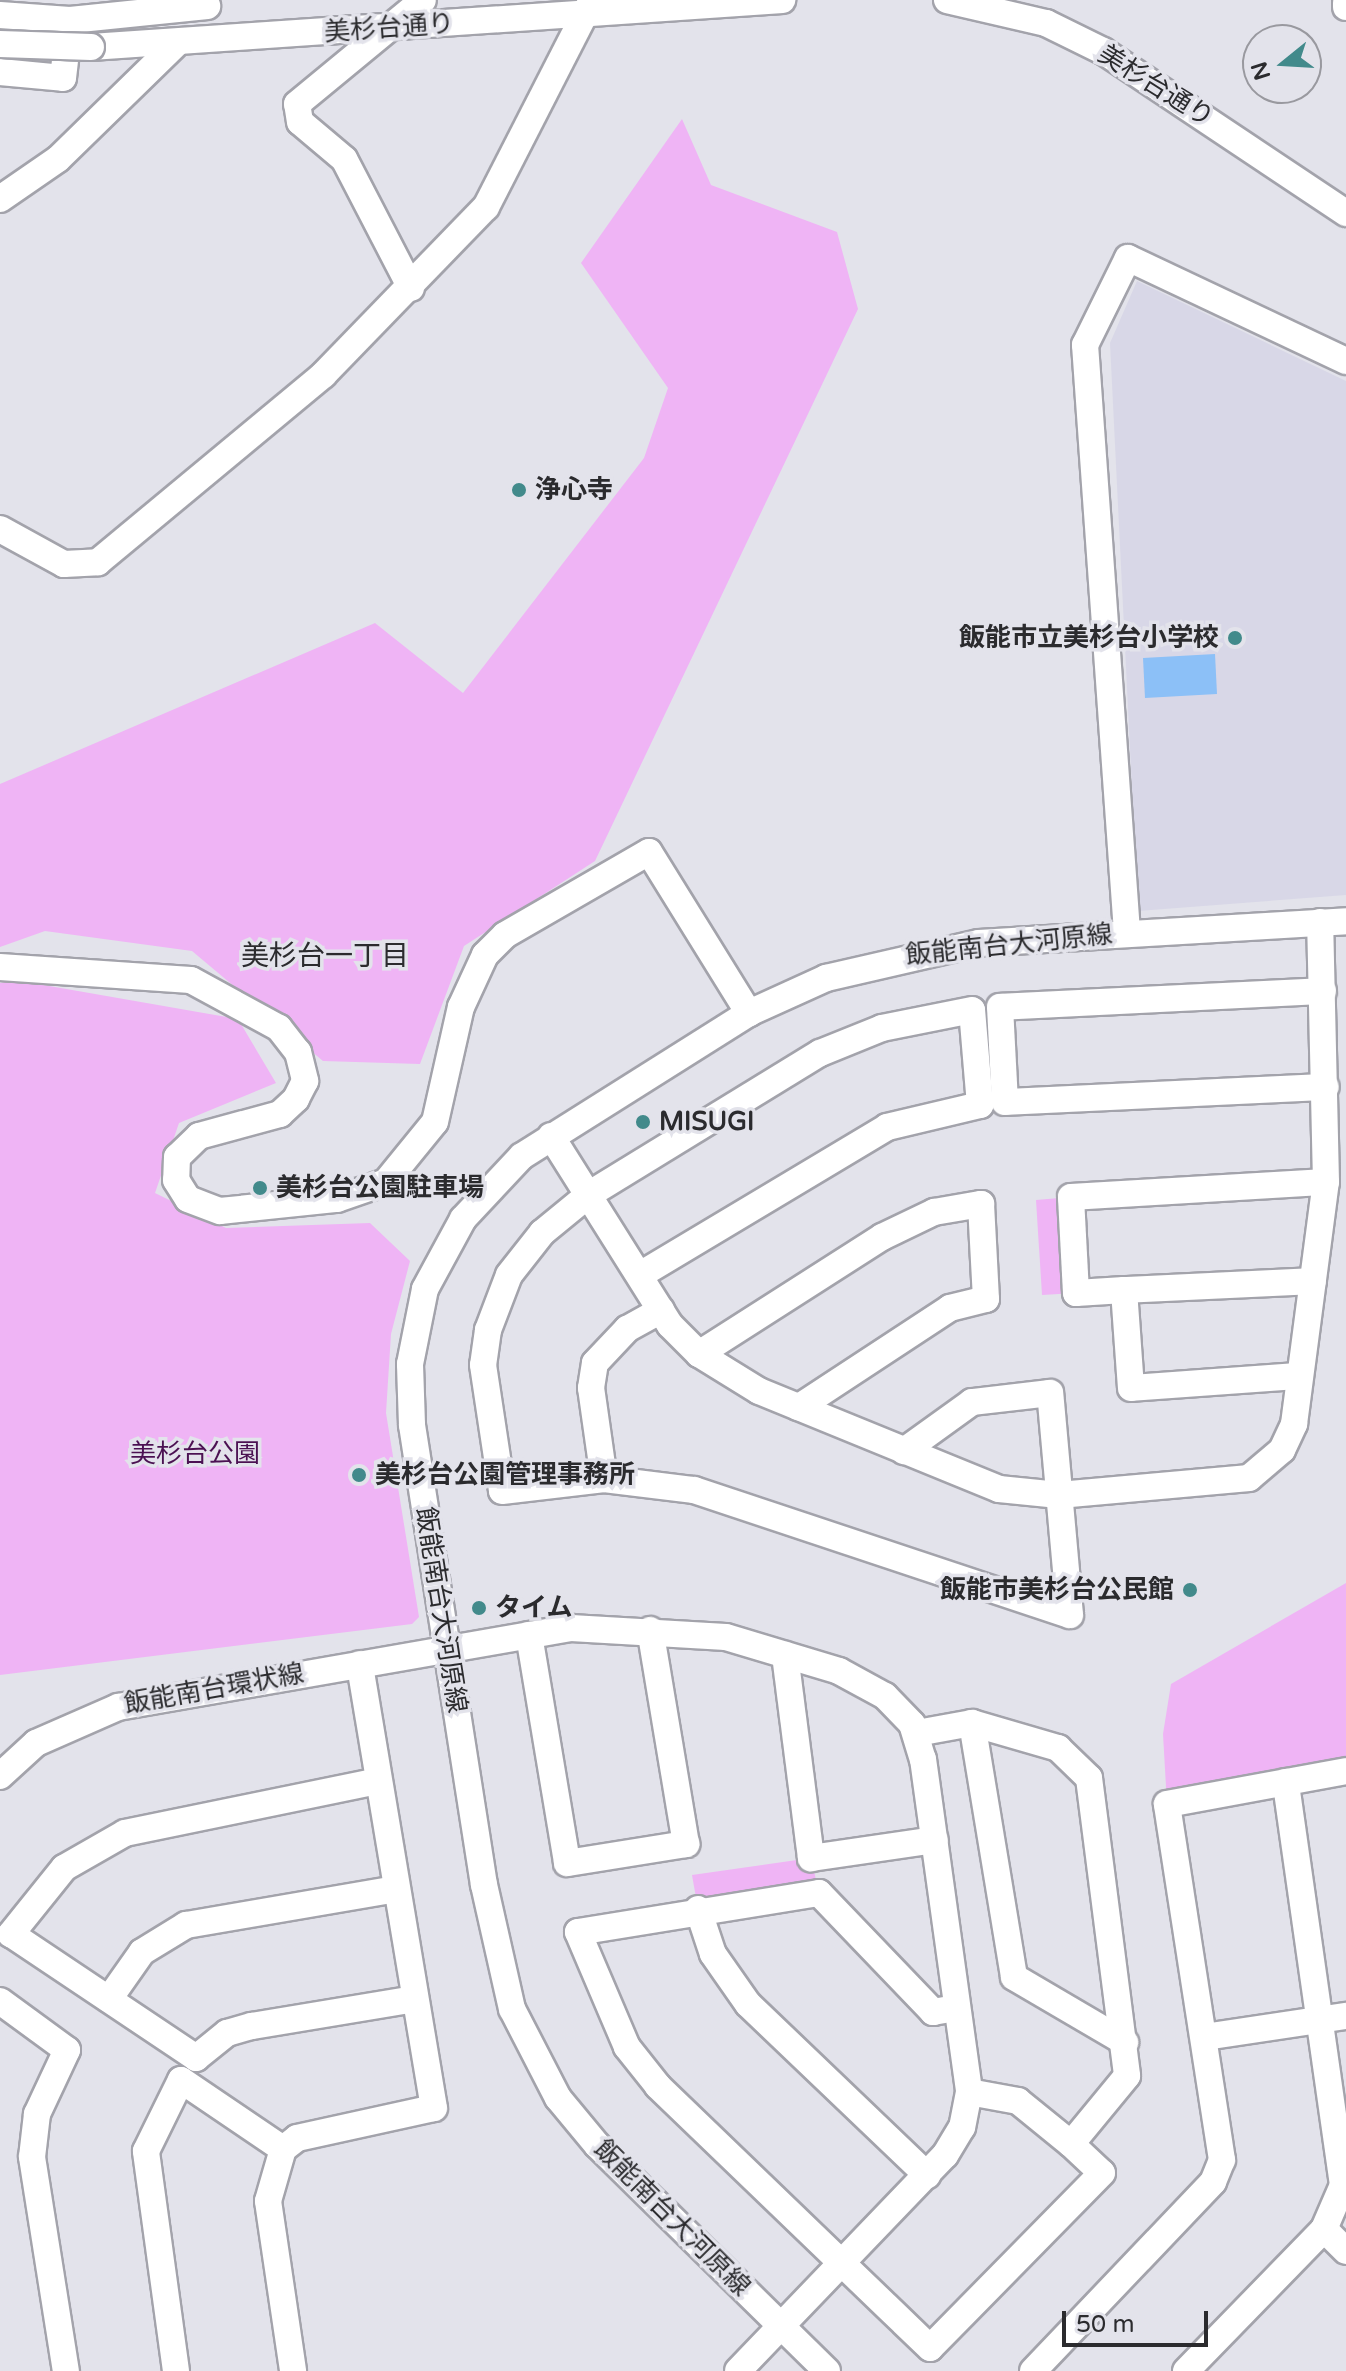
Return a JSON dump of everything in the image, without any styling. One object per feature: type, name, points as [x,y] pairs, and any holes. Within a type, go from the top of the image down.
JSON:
[{"type":"street","points":[[411,288],[344,159],[300,122],[297,104],[393,28],[423,0]]},
{"type":"street","name":"美杉台通り","points":[[0,44],[91,47],[393,28],[587,7],[782,0]]},
{"type":"street","name":"美杉台通り","points":[[947,0],[1046,23],[1103,51],[1346,213]]},
{"type":"street","points":[[0,15],[207,6]]},
{"type":"street","points":[[0,529],[64,564],[112,556],[323,375],[411,288],[486,207],[587,7]]},
{"type":"street","points":[[0,72],[63,78],[52,13]]},
{"type":"street","points":[[0,199],[58,159],[178,42]]},
{"type":"street","points":[[1127,932],[1085,345],[1128,258],[1346,361]]},
{"type":"street","points":[[0,967],[191,980],[279,1028],[298,1052],[305,1081],[296,1099],[280,1114],[199,1136],[177,1157],[176,1180],[188,1199],[220,1211],[337,1199],[386,1182],[435,1122],[461,1007],[485,955],[505,935],[649,852],[749,1013]]},
{"type":"street","points":[[551,1136],[661,1310],[699,1354],[799,1407],[999,1489],[1059,1495],[1249,1478],[1268,1467],[1289,1437],[1313,1281],[1326,1182],[1323,991],[1333,922]]},
{"type":"street","name":"飯能南台大河原線","points":[[827,2371],[597,2145],[533,2057],[495,1954],[412,1425],[414,1325],[463,1219],[503,1171],[551,1136],[749,1013],[826,978],[923,951],[1127,932],[1333,922]]},
{"type":"street","points":[[1323,991],[1000,1007],[1005,1102],[1326,1087]]},
{"type":"street","points":[[640,1275],[887,1127],[980,1105],[972,1010],[893,1025],[820,1053],[587,1196],[542,1233],[509,1275],[483,1365],[502,1491],[604,1479],[694,1490],[1070,1615],[1050,1393],[972,1402],[904,1451]]},
{"type":"street","points":[[1313,1281],[1076,1293],[1071,1197],[1326,1182]]},
{"type":"street","points":[[699,1354],[882,1237],[934,1212],[981,1204],[986,1299],[950,1308],[799,1407]]},
{"type":"street","points":[[1124,1290],[1131,1388],[1298,1376]]},
{"type":"street","points":[[604,1479],[591,1388],[595,1363],[627,1329],[661,1310]]},
{"type":"street","points":[[529,1635],[567,1863],[686,1844],[650,1630]]},
{"type":"street","name":"飯能南台環状線","points":[[0,1776],[36,1743],[100,1711],[529,1635],[650,1630],[726,1637],[839,1671],[885,1696],[917,1733]]},
{"type":"street","points":[[785,1655],[811,1858],[935,1840]]},
{"type":"street","points":[[293,2371],[268,2201],[283,2149],[297,2138],[434,2108],[360,1664]]},
{"type":"street","points":[[738,2371],[927,2175],[962,2127],[969,2092],[935,1840],[917,1733],[972,1723],[1058,1748],[1089,1778],[1127,2076],[1071,2144]]},
{"type":"street","points":[[972,1723],[1014,1977],[1125,2042]]},
{"type":"street","points":[[1033,2371],[1218,2174],[1205,2037],[1167,1804],[1346,1771]]},
{"type":"street","points":[[378,1781],[150,1825],[90,1848],[64,1868],[11,1934],[196,2058],[227,2033],[252,2026],[415,1999]]},
{"type":"street","points":[[1186,2371],[1324,2229],[1343,2185],[1335,2017],[1286,1782]]},
{"type":"street","points":[[109,1999],[142,1952],[186,1925],[396,1889]]},
{"type":"street","points":[[956,2008],[933,2012],[819,1893],[698,1909],[578,1932],[601,1998],[658,2086],[840,2265],[930,2348],[1102,2173],[1018,2101],[969,2092]]},
{"type":"street","points":[[698,1909],[713,1954],[748,2004],[927,2175]]},
{"type":"street","points":[[0,2001],[67,2050],[41,2101],[32,2157],[66,2371]]},
{"type":"street","points":[[1205,2037],[1335,2017]]},
{"type":"street","points":[[176,2371],[147,2189],[146,2151],[156,2124],[181,2080],[283,2149]]},
{"type":"street","points":[[1324,2229],[1346,2251]]},
{"type":"shaded area","name":"飯能市立美杉台小学校","points":[[1137,281],[1346,381],[1346,895],[1138,911],[1110,343]]},
{"type":"green space","points":[[682,119],[711,185],[837,232],[858,309],[595,861],[464,946],[420,1064],[323,1061],[192,951],[45,931],[0,947],[0,784],[375,623],[463,693],[644,458],[668,388],[581,263]]},
{"type":"green space","name":"美杉台公園","points":[[15,980],[238,1019],[276,1083],[179,1123],[155,1193],[226,1228],[370,1223],[410,1261],[391,1334],[386,1413],[419,1617],[412,1624],[0,1675],[0,983]]},
{"type":"green space","points":[[1071,1197],[1076,1293],[1042,1295],[1036,1200]]},
{"type":"green space","points":[[1346,1583],[1346,1771],[1167,1804],[1163,1734],[1171,1684]]},
{"type":"green space","points":[[811,1858],[819,1893],[698,1909],[692,1875]]},
{"type":"water","points":[[1215,654],[1217,694],[1145,698],[1143,658]]},
{"type":"place","name":"浄心寺","points":[[519,490]]},
{"type":"place","name":"飯能市立美杉台小学校","points":[[1235,638]]},
{"type":"place","name":"MISUGI","points":[[643,1122]]},
{"type":"place","name":"美杉台公園駐車場","points":[[260,1188]]},
{"type":"place","name":"美杉台公園管理事務所","points":[[359,1475]]},
{"type":"place","name":"飯能市美杉台公民館","points":[[1190,1590]]},
{"type":"place","name":"タイム","points":[[479,1608]]},
{"type":"district","name":"美杉台一丁目","points":[[325,956]]}]
